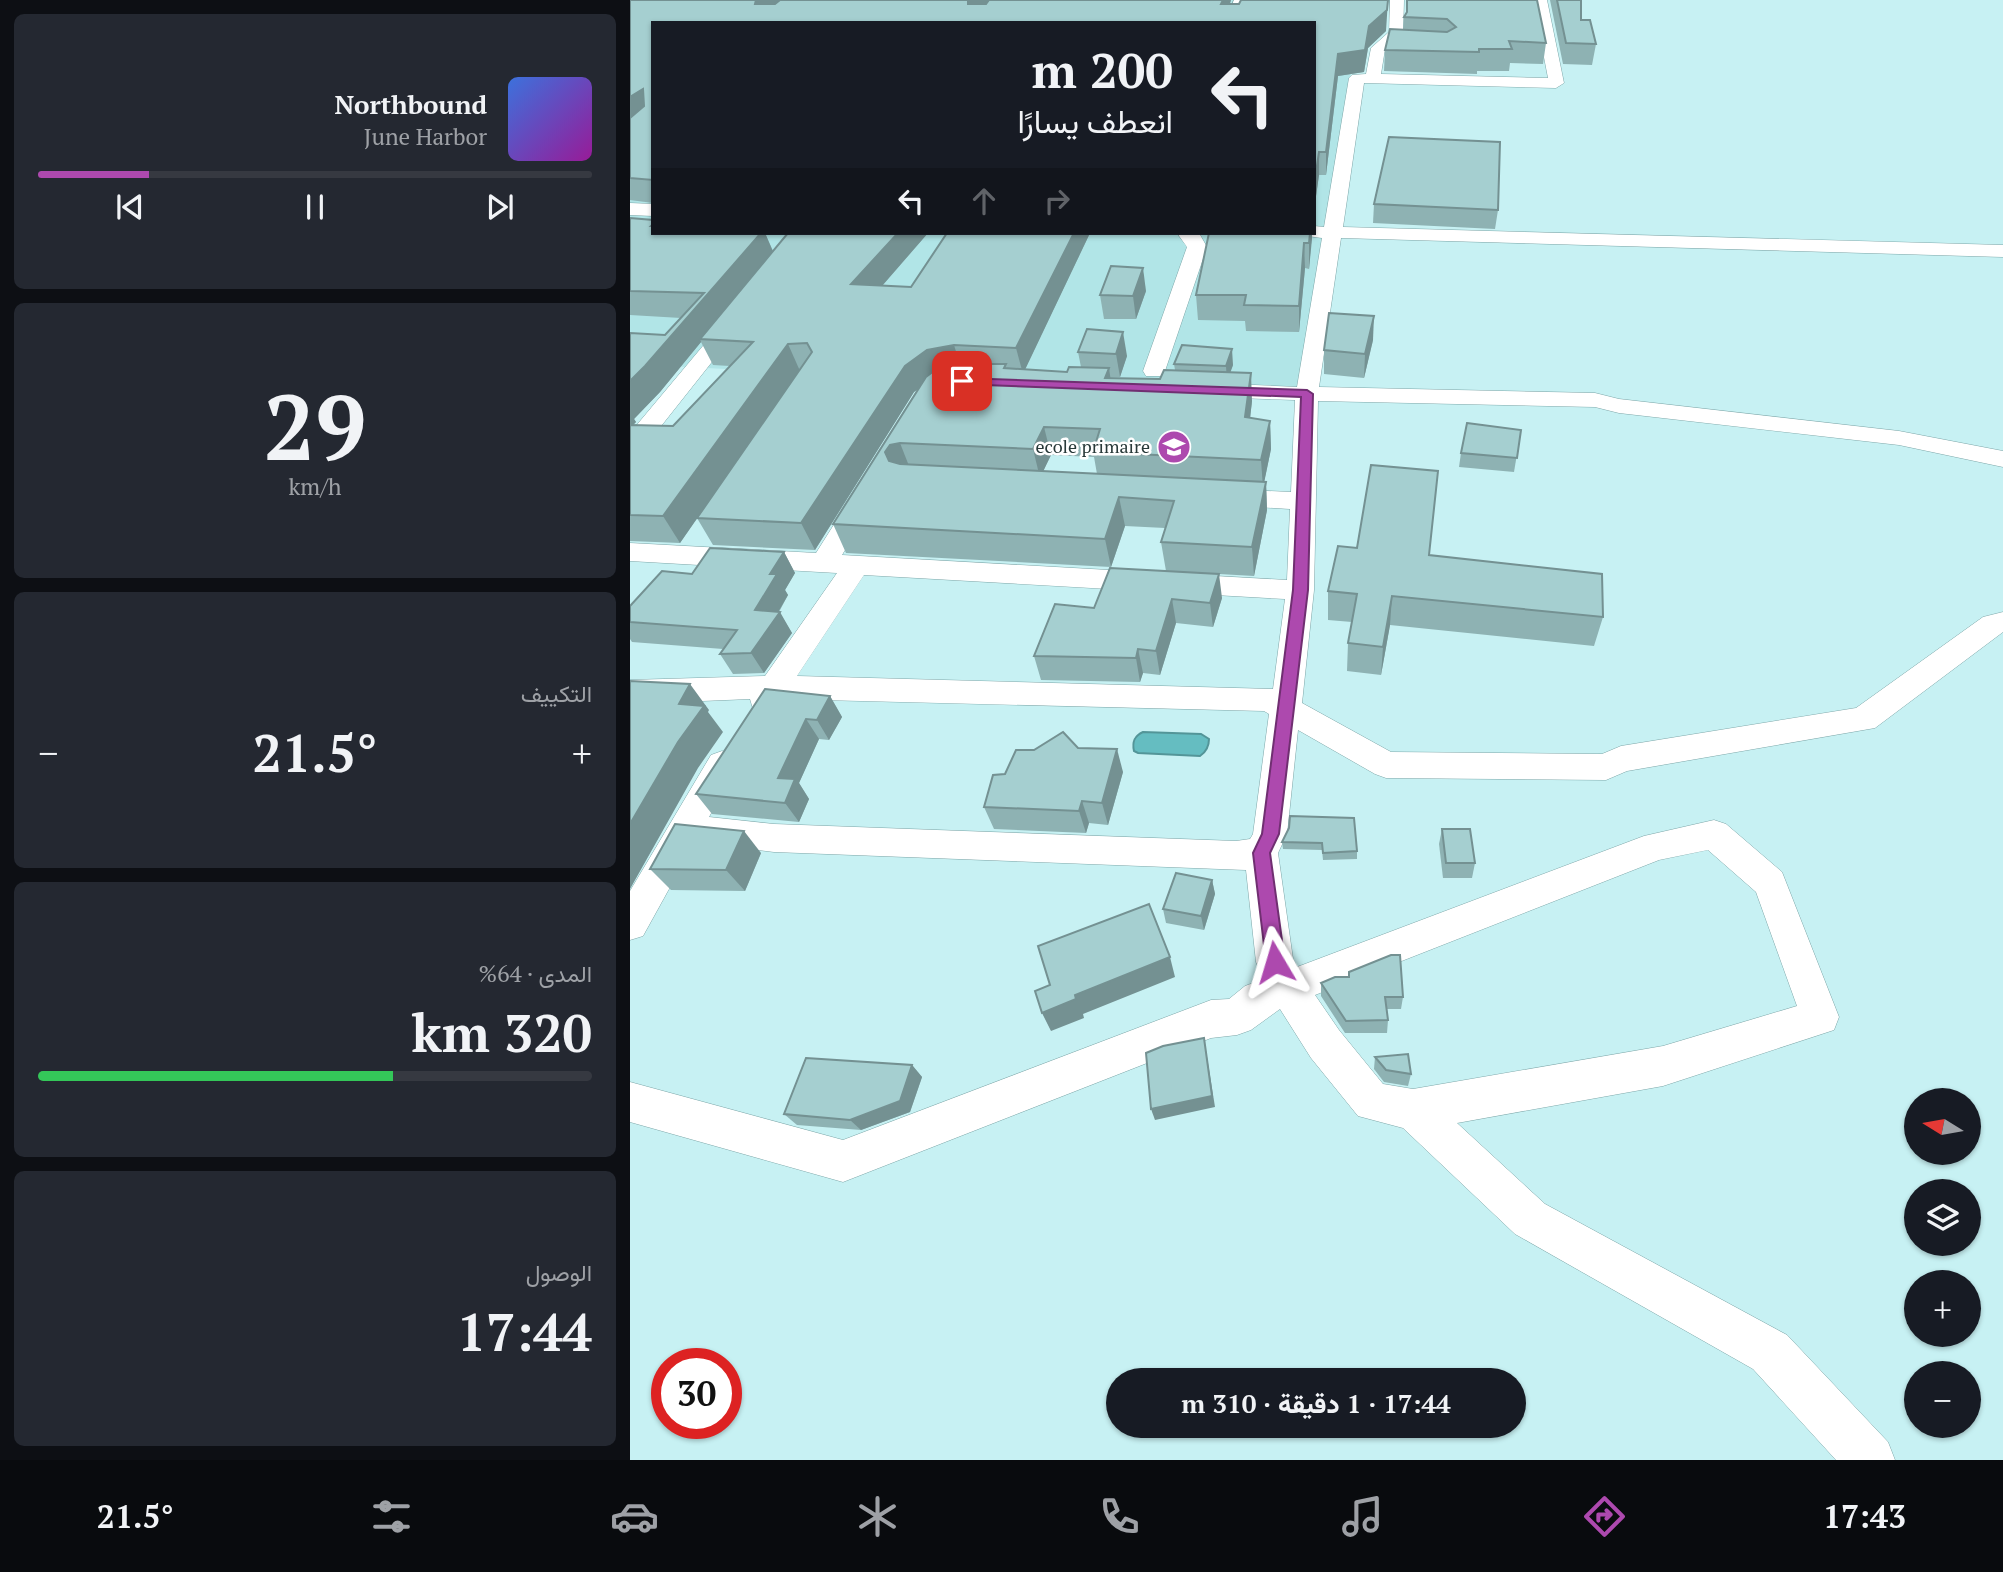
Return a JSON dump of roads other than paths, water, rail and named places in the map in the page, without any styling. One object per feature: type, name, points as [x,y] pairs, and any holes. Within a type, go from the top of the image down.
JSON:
[{"type":"street","points":[[1232,21],[1241,0]]},
{"type":"street","points":[[1373,78],[1378,48],[1396,33],[1397,0]]},
{"type":"street","points":[[630,1102],[843,1161],[1211,1020],[1237,1017],[1259,999],[1289,989],[1656,846],[1714,834],[1770,883],[1820,1017],[1663,1066],[1413,1110],[1373,1102],[1325,1044],[1289,989],[1275,962],[1261,853],[1270,834],[1300,590],[1307,394],[1323,232],[1357,78],[1556,83],[1540,0]]},
{"type":"street","points":[[1384,43],[1408,44]]},
{"type":"street","points":[[630,209],[651,210]]},
{"type":"street","points":[[1323,232],[2003,251]]},
{"type":"street","points":[[1190,235],[1195,238],[1197,247],[1162,384],[1307,394],[1595,400],[1619,406],[1899,438],[2003,459]]},
{"type":"street","points":[[630,449],[744,308]]},
{"type":"street","points":[[823,564],[876,477]]},
{"type":"street","points":[[1195,496],[1303,501]]},
{"type":"street","points":[[630,552],[1300,590]]},
{"type":"street","points":[[630,923],[744,731],[856,566]]},
{"type":"street","points":[[630,692],[773,687],[1269,699],[1386,765],[1606,767],[1621,759],[1864,719],[1993,624],[2003,622]]},
{"type":"street","points":[[684,828],[774,838],[1236,856],[1261,853]]},
{"type":"street","points":[[1413,1110],[1530,1219],[1770,1352],[1870,1460]]},
{"type":"place","name":"ecole primaire","points":[[1174,447]]}]
